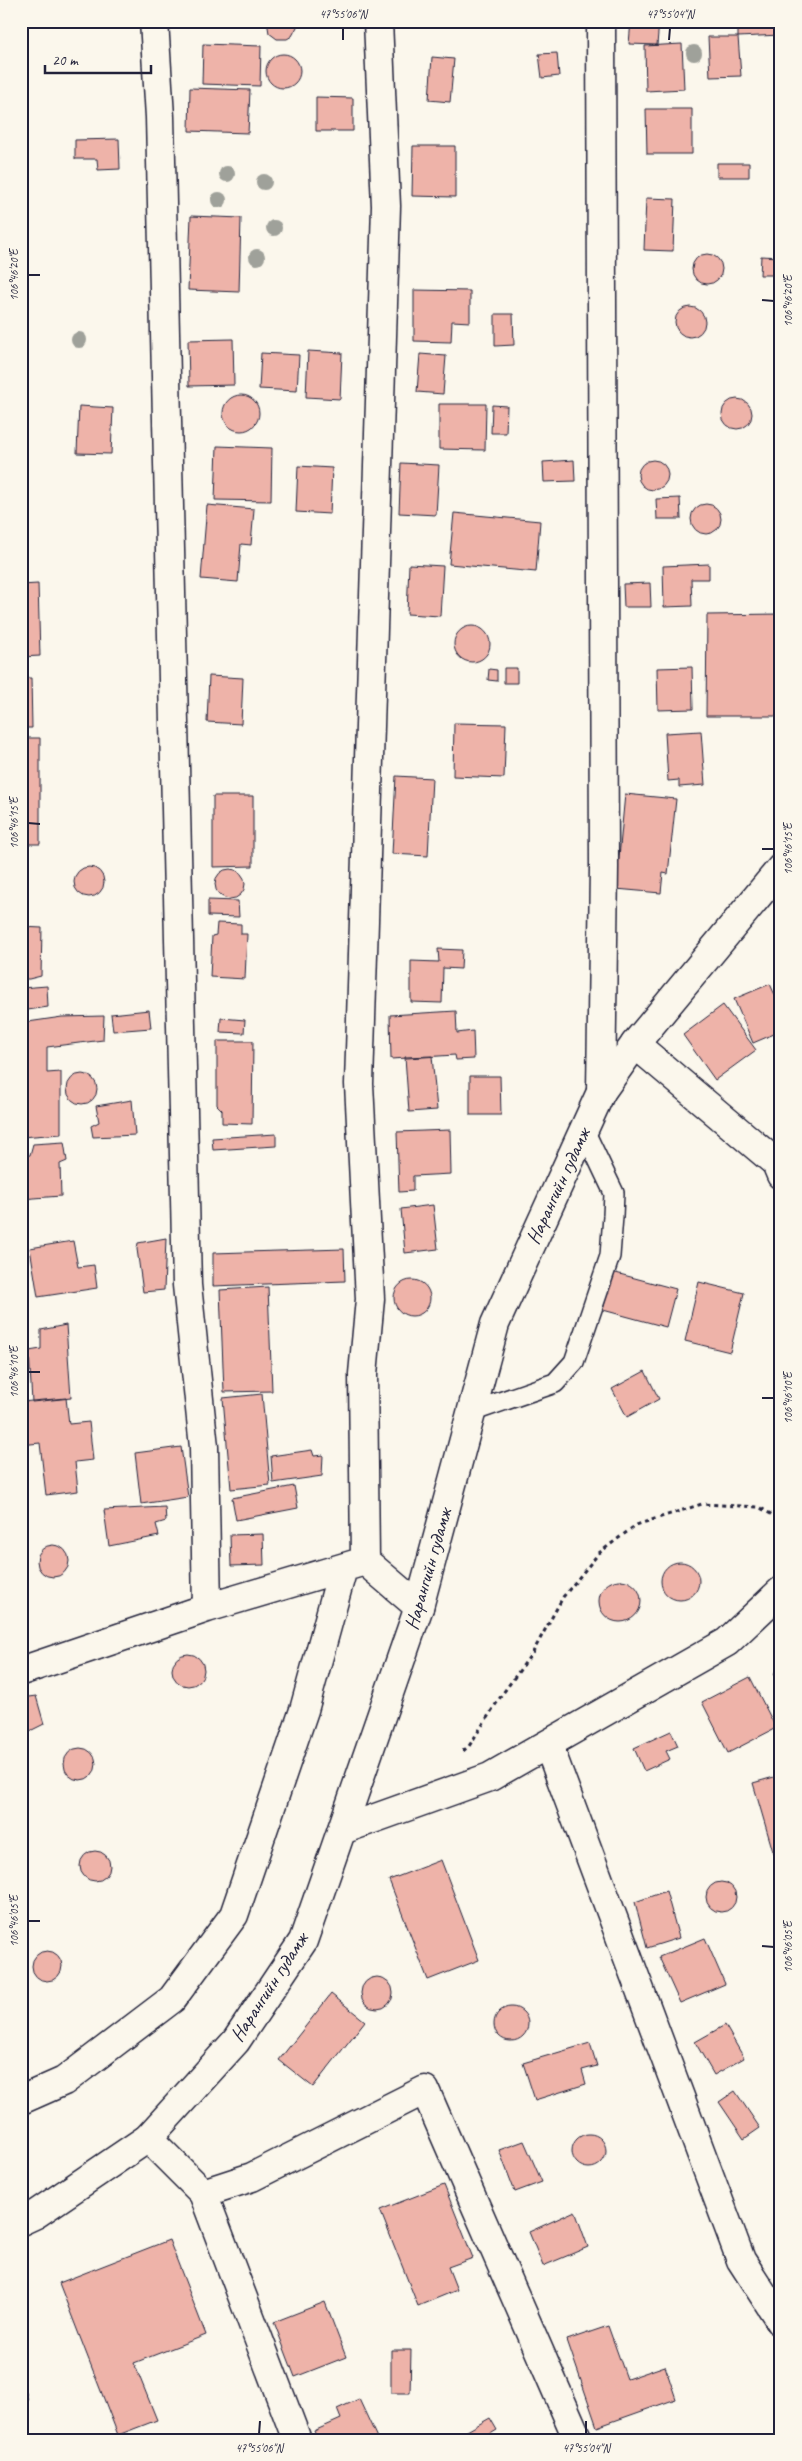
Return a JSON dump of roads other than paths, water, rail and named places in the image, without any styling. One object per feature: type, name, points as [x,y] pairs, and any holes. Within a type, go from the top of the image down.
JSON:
[{"type":"street","points":[[154,21],[160,116],[187,1285],[204,1447],[207,1608]]},
{"type":"street","points":[[21,2100],[64,2081],[172,1999],[234,1915],[354,1565],[363,1374],[370,1299],[359,1084],[386,206],[378,21]]},
{"type":"street","points":[[601,21],[604,867],[601,1092]]},
{"type":"street","name":"Нарангийн гудамж","points":[[21,2221],[36,2214],[148,2138],[236,2041],[303,1941],[419,1608],[495,1324],[601,1092],[635,1044],[781,868]]},
{"type":"street","points":[[635,1044],[779,1167]]},
{"type":"street","points":[[21,1671],[207,1608],[354,1565],[419,1608]]},
{"type":"street","points":[[342,1830],[490,1777],[727,1642],[781,1591]]},
{"type":"street","points":[[548,1744],[741,2260],[781,2322]]},
{"type":"street","points":[[203,2193],[252,2177],[425,2090],[578,2440]]},
{"type":"street","points":[[148,2138],[203,2193],[297,2440]]},
{"type":"lane","points":[[471,1412],[555,1383],[574,1362],[610,1256],[614,1193],[584,1130]]}]
